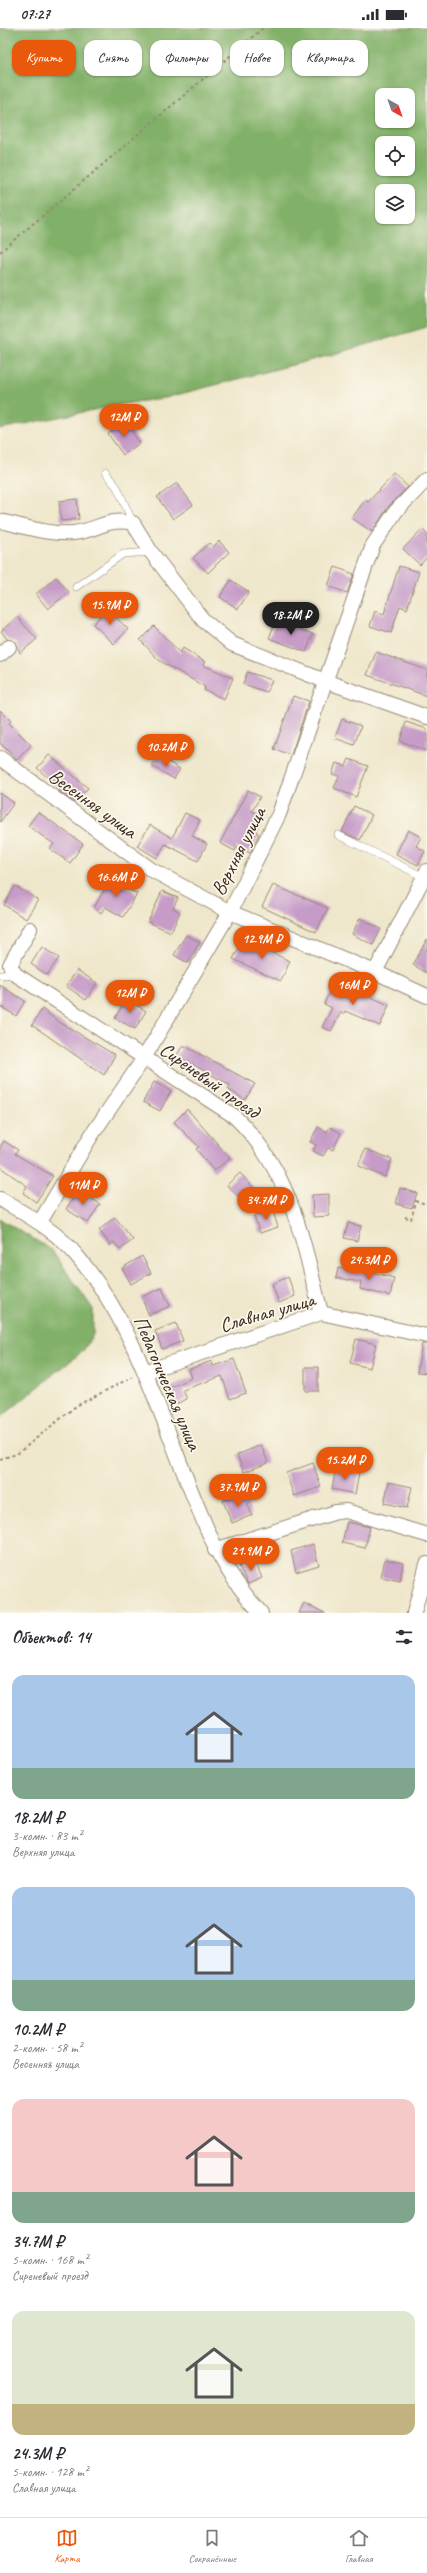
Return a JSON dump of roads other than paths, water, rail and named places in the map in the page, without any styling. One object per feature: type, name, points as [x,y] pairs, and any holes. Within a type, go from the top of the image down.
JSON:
[{"type":"street","name":"Верхняя улица","points":[[40,1222],[91,1136],[144,1058],[230,912],[285,802],[373,545],[396,511],[427,478]]},
{"type":"street","points":[[0,521],[36,530],[73,533],[119,520],[133,523],[151,552],[203,620],[232,644],[326,681],[427,717]]},
{"type":"street","name":"Весенняя улица","points":[[0,758],[150,868],[230,912],[375,972],[427,996]]},
{"type":"street","points":[[375,972],[426,874]]},
{"type":"street","points":[[15,974],[10,965],[30,929]]},
{"type":"street","name":"Сиреневый проезд","points":[[15,974],[234,1116],[254,1135],[264,1149],[296,1215],[321,1313]]},
{"type":"street","name":"Педагогическая улица","points":[[0,1198],[40,1222],[77,1255],[94,1278],[124,1328],[144,1372],[215,1550],[242,1592],[261,1613]]},
{"type":"street","name":"Славная улица","points":[[144,1372],[321,1313],[427,1336]]},
{"type":"street","points":[[215,1550],[336,1512],[346,1511],[427,1535]]},
{"type":"street","points":[[414,1613],[427,1564]]},
{"type":"lane","points":[[105,473],[117,487],[133,523]]},
{"type":"lane","points":[[76,587],[123,554],[151,552]]},
{"type":"lane","points":[[338,835],[426,874]]},
{"type":"lane","points":[[0,975],[15,974]]}]
